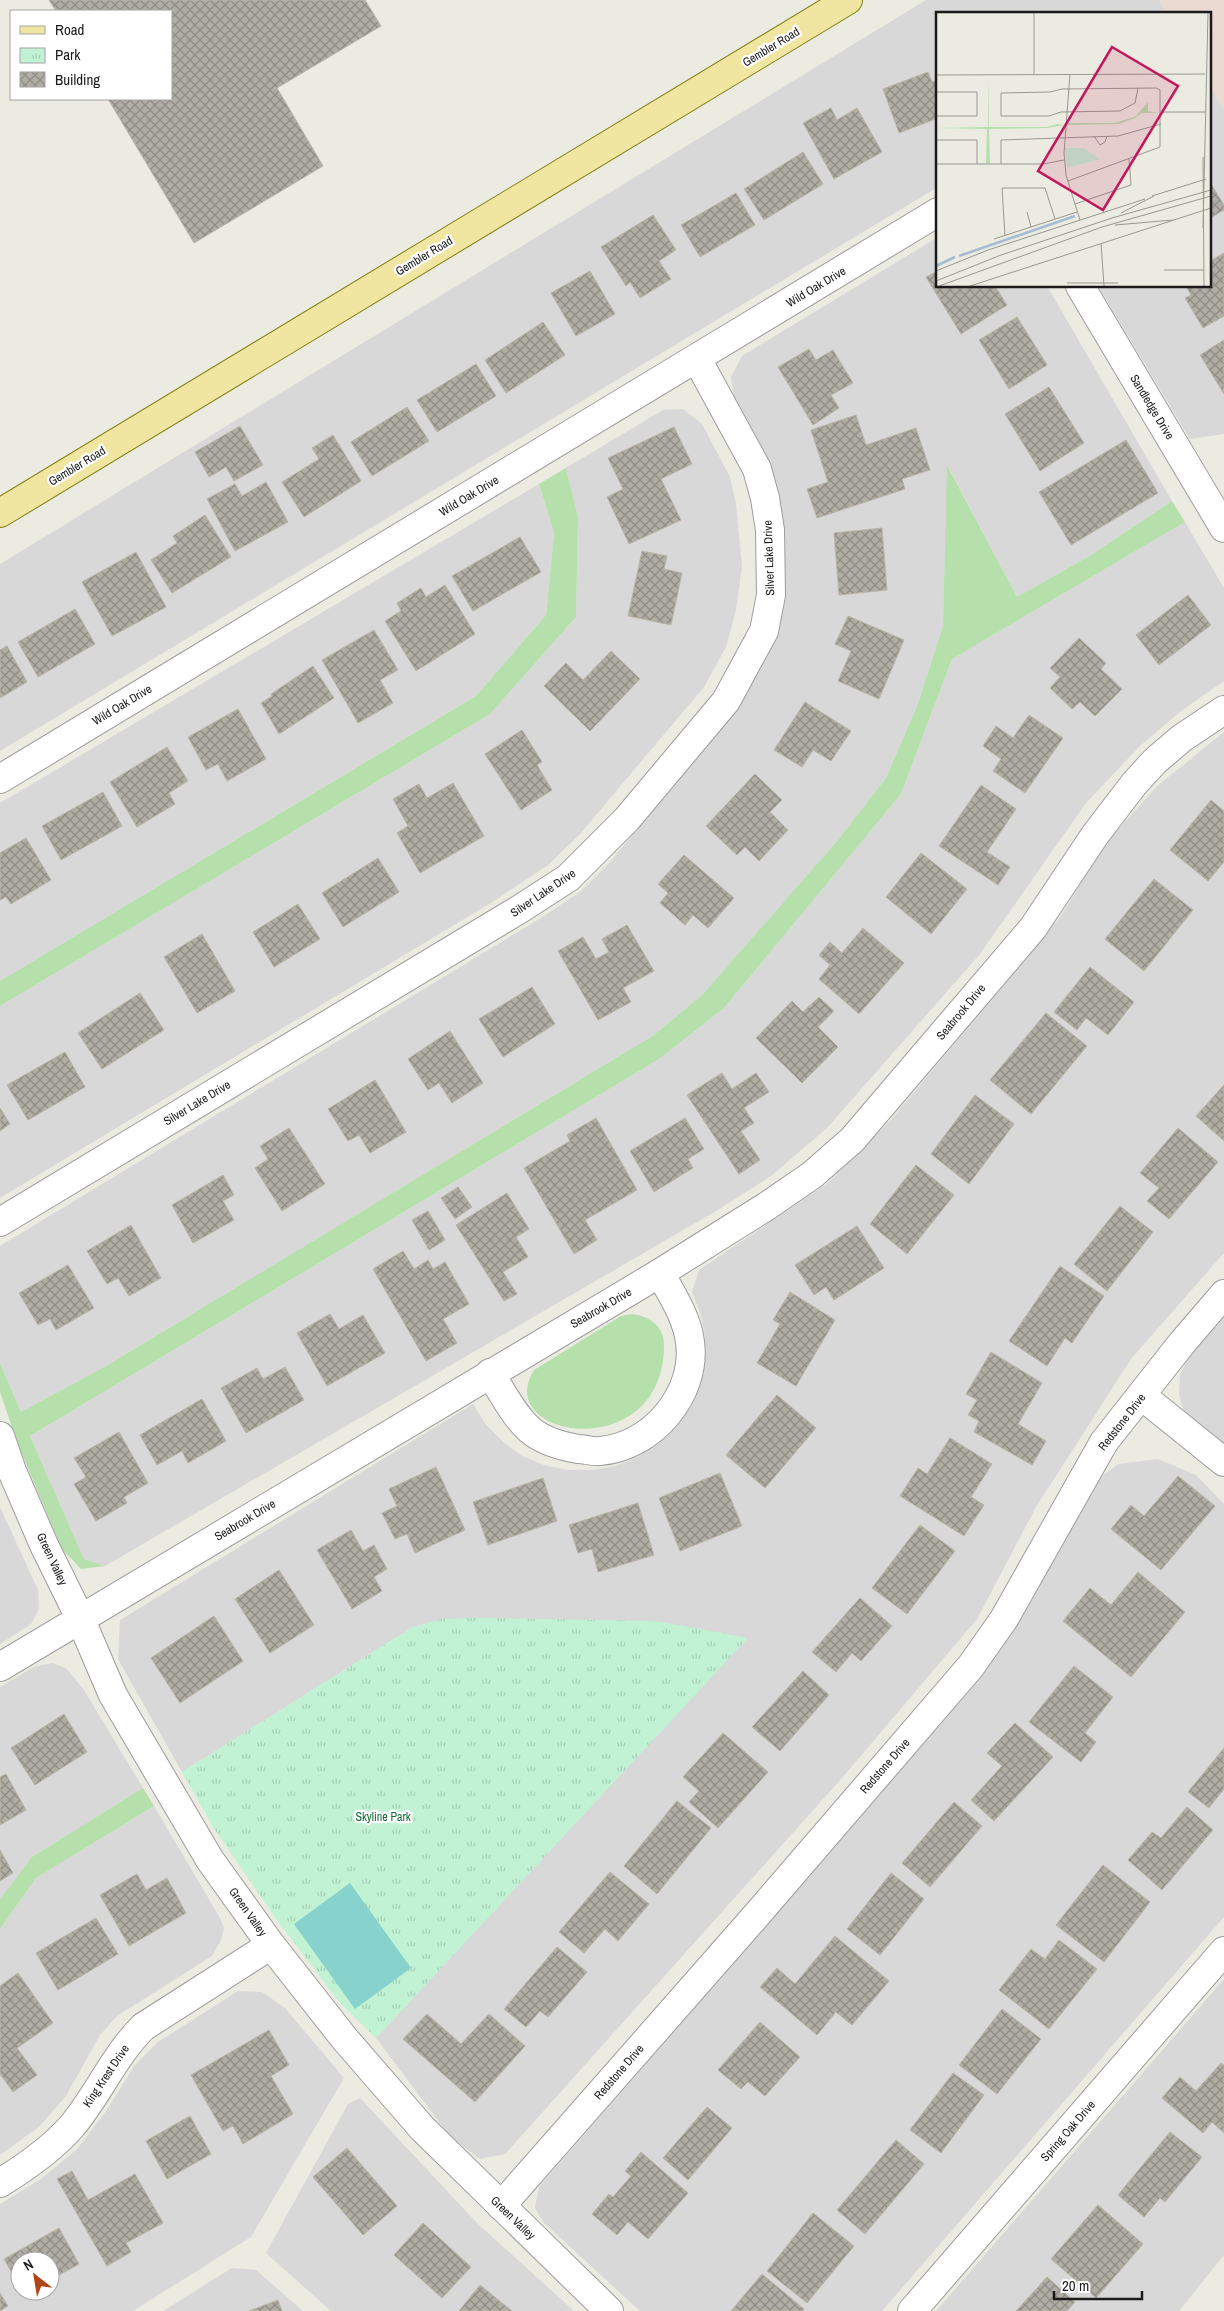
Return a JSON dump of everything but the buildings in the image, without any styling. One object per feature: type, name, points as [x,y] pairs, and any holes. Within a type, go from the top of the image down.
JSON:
[{"type":"main road","name":"Gembler Road","points":[[0,513],[848,0]]},
{"type":"street","name":"Wild Oak Drive","points":[[0,779],[936,213]]},
{"type":"street","name":"Sandledge Drive","points":[[1081,288],[1215,492],[1224,528]]},
{"type":"street","name":"Silver Lake Drive","points":[[0,1222],[520,910],[568,878],[627,819],[726,701],[764,630],[771,595],[770,530],[765,498],[757,469],[697,359]]},
{"type":"street","name":"Seabrook Drive","points":[[0,1667],[660,1273],[812,1175],[852,1140],[1033,928],[1095,835],[1134,784],[1155,761],[1182,738],[1224,710]]},
{"type":"street","points":[[490,1373],[520,1419],[530,1430],[564,1447],[600,1451],[618,1447],[641,1437],[667,1414],[680,1398],[689,1368],[691,1344],[687,1327],[660,1273]]},
{"type":"street","name":"Redstone Drive","points":[[501,2206],[754,1918],[971,1666],[1004,1619],[1104,1442],[1224,1294]]},
{"type":"street","points":[[1142,1396],[1224,1462]]},
{"type":"street","name":"Green Valley","points":[[0,1436],[12,1471],[44,1545],[80,1618],[113,1695],[210,1860],[271,1945],[344,2038],[422,2128],[609,2311]]},
{"type":"street","name":"King Krest Drive","points":[[0,2183],[42,2153],[73,2126],[128,2042],[143,2028],[271,1945]]},
{"type":"street","name":"Spring Oak Drive","points":[[912,2311],[1224,1951]]},
{"type":"shaded area","points":[[926,0],[1159,0],[1166,12],[936,12],[936,188],[0,751],[0,564]]},
{"type":"shaded area","points":[[1159,0],[1224,0],[1224,110],[1212,90],[1212,12],[1166,12]]},
{"type":"shaded area","points":[[1212,90],[1224,110],[1224,434],[1190,439],[1099,288],[1212,288]]},
{"type":"shaded area","points":[[936,238],[936,288],[1048,288],[1172,501],[1091,555],[1017,597],[948,466],[943,626],[917,706],[886,778],[837,841],[703,994],[654,1035],[106,1366],[21,1412],[0,1363],[0,1246],[541,918],[581,891],[610,862],[740,704],[762,667],[775,625],[764,456],[734,398],[731,377],[742,356]]},
{"type":"shaded area","points":[[683,409],[702,424],[730,477],[736,504],[742,566],[736,610],[726,647],[704,687],[580,834],[548,865],[494,901],[0,1198],[0,1006],[490,714],[576,617],[578,517],[566,468],[663,410]]},
{"type":"shaded area","points":[[539,484],[554,533],[546,615],[476,696],[0,981],[0,803]]},
{"type":"shaded area","points":[[1185,522],[1224,588],[1224,681],[1181,711],[1140,746],[1086,803],[980,954],[827,1128],[771,1176],[716,1211],[105,1566],[84,1559],[30,1436],[659,1059],[724,1008],[901,794],[952,659]]},
{"type":"shaded area","points":[[1224,732],[1224,1253],[1131,1359],[1036,1507],[977,1619],[842,1778],[505,2154],[480,2159],[449,2135],[376,2038],[747,1638],[413,1627],[182,1772],[118,1659],[120,1620],[473,1404],[486,1425],[503,1442],[522,1456],[544,1465],[568,1470],[592,1470],[616,1466],[638,1457],[658,1444],[676,1427],[690,1408],[699,1386],[704,1362],[705,1338],[701,1315],[692,1292],[699,1270],[828,1183],[890,1121],[1061,916],[1103,847],[1156,787]]},
{"type":"shaded area","points":[[1224,1315],[1224,1451],[1195,1428],[1183,1409],[1179,1395],[1180,1375],[1190,1354]]},
{"type":"shaded area","points":[[1158,1459],[1196,1475],[1224,1504],[1224,1917],[882,2311],[640,2311],[544,2223],[535,2208],[539,2187],[986,1671],[1043,1579],[1096,1481],[1118,1464]]},
{"type":"shaded area","points":[[0,1507],[38,1590],[39,1609],[31,1624],[0,1644]]},
{"type":"shaded area","points":[[52,1663],[66,1668],[84,1690],[143,1788],[32,1857],[0,1899],[0,1687],[34,1667]]},
{"type":"shaded area","points":[[154,1806],[220,1918],[224,1928],[221,1940],[212,1956],[117,2016],[100,2035],[66,2096],[39,2127],[0,2155],[0,1929],[36,1878]]},
{"type":"shaded area","points":[[350,1883],[411,1968],[355,2009],[294,1924]]},
{"type":"shaded area","points":[[1224,1979],[1224,2255],[1179,2311],[936,2311]]},
{"type":"shaded area","points":[[238,1991],[262,1992],[285,2008],[344,2078],[251,2237],[133,2311],[0,2311],[0,2204],[41,2179],[77,2149],[104,2114],[135,2065],[158,2042]]},
{"type":"shaded area","points":[[360,2098],[477,2223],[574,2311],[331,2311],[266,2253],[348,2104]]},
{"type":"shaded area","points":[[232,2268],[256,2270],[303,2311],[163,2311]]},
{"type":"green space","points":[[947,465],[1017,597],[1091,555],[1172,501],[1185,522],[952,659],[901,794],[724,1008],[659,1059],[30,1436],[84,1559],[105,1566],[81,1569],[62,1549],[17,1442],[0,1392],[0,1363],[21,1412],[106,1366],[654,1035],[703,994],[837,841],[886,778],[917,706],[943,626]]},
{"type":"green space","points":[[566,468],[578,517],[576,617],[490,714],[0,1006],[0,981],[476,696],[546,615],[554,533],[539,484]]},
{"type":"green space","points":[[632,1314],[644,1317],[654,1323],[661,1332],[664,1345],[657,1384],[638,1410],[612,1424],[583,1429],[556,1424],[536,1412],[527,1394],[534,1370],[621,1316]]},
{"type":"green space","name":"Skyline Park","points":[[442,1619],[656,1621],[748,1638],[376,2038],[340,2003],[276,1919],[213,1827],[182,1772],[413,1627]]},
{"type":"green space","points":[[143,1788],[154,1806],[36,1878],[0,1929],[0,1899],[32,1857]]}]
